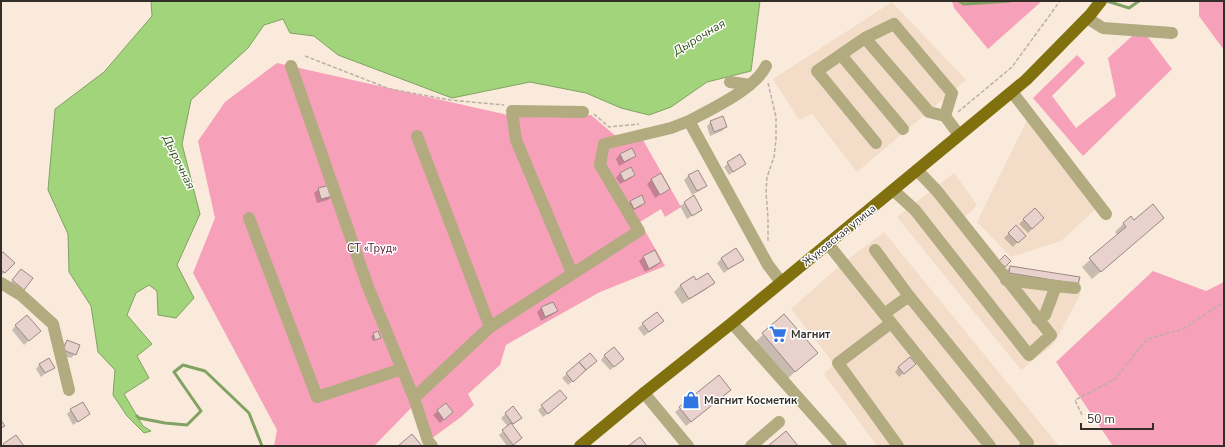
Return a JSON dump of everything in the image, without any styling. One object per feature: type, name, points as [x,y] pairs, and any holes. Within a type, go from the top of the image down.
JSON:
[{"type":"main road","name":"Жуковская улица","points":[[580,446],[644,392],[732,323],[1012,92],[1026,80],[1101,1]]},
{"type":"street","points":[[1088,16],[1103,28],[1172,33]]},
{"type":"street","points":[[876,143],[817,71],[865,38],[894,24],[952,93],[947,118]]},
{"type":"street","points":[[865,38],[928,112],[947,118],[959,135]]},
{"type":"street","points":[[841,55],[903,128]]},
{"type":"street","points":[[291,66],[368,287],[414,398],[428,441],[432,446]]},
{"type":"street","points":[[414,398],[490,327],[572,273],[640,231],[600,165],[604,144],[672,128],[689,121],[750,85],[763,74],[766,66]]},
{"type":"street","points":[[730,82],[750,85]]},
{"type":"street","points":[[1012,92],[1106,214]]},
{"type":"street","points":[[572,273],[516,140],[512,111],[588,112]]},
{"type":"street","points":[[689,121],[768,265],[780,282]]},
{"type":"street","points":[[417,136],[490,327]]},
{"type":"street","points":[[893,190],[915,210],[1029,355],[1051,336],[937,191],[917,170]]},
{"type":"street","points":[[249,218],[317,397],[402,369]]},
{"type":"street","points":[[828,244],[990,446]]},
{"type":"street","points":[[875,250],[909,296],[1028,443],[1025,446]]},
{"type":"street","points":[[1006,280],[1075,288]]},
{"type":"street","points":[[1,283],[21,295],[53,324],[69,390]]},
{"type":"street","points":[[1037,319],[1045,315],[1056,286]]},
{"type":"street","points":[[898,446],[838,363],[888,318],[909,296]]},
{"type":"street","points":[[732,323],[841,446]]},
{"type":"street","points":[[644,392],[683,444]]},
{"type":"street","points":[[751,446],[779,422]]},
{"type":"path","points":[[947,118],[1012,66],[1060,1]]},
{"type":"path","points":[[305,56],[390,89],[450,100],[509,105]]},
{"type":"path","points":[[766,66],[768,87],[776,117],[774,157],[767,178],[766,192],[768,241]]},
{"type":"path","points":[[588,112],[609,127],[640,124]]},
{"type":"path","points":[[1082,414],[1075,400],[1115,379],[1147,339],[1183,329],[1224,302]]},
{"type":"shaded area","points":[[892,2],[966,80],[857,172],[812,114],[799,120],[773,79]]},
{"type":"shaded area","points":[[1028,118],[1097,208],[1061,241],[1011,257],[977,222]]},
{"type":"shaded area","points":[[954,173],[977,205],[965,217],[1004,264],[1080,278],[1080,295],[1054,344],[1021,370],[897,217]]},
{"type":"shaded area","points":[[884,232],[1059,446],[877,446],[824,374],[834,364],[791,309],[843,263]]},
{"type":"green space","points":[[952,1],[1042,1],[988,49],[954,8]]},
{"type":"green space","points":[[1199,1],[1224,1],[1224,50],[1199,16]]},
{"type":"green space","points":[[1141,28],[1172,69],[1083,156],[1033,98],[1077,55],[1085,63],[1052,96],[1076,128],[1116,96],[1108,58]]},
{"type":"green space","name":"СТ «Труд»","points":[[277,63],[508,115],[591,115],[625,144],[643,140],[681,207],[665,217],[661,209],[640,222],[665,266],[600,292],[506,345],[500,365],[468,394],[474,405],[461,417],[431,439],[416,403],[374,446],[274,446],[277,430],[193,273],[215,218],[198,141],[225,102]]},
{"type":"green space","points":[[1153,271],[1206,291],[1224,282],[1224,446],[1113,446],[1056,362]]},
{"type":"water","points":[[151,1],[760,1],[751,71],[707,82],[671,107],[649,115],[621,108],[586,93],[530,82],[452,98],[338,55],[314,36],[290,33],[283,19],[264,25],[248,48],[191,100],[182,144],[200,214],[177,265],[194,298],[176,318],[158,315],[157,291],[149,285],[136,293],[127,315],[152,344],[137,356],[149,378],[124,394],[143,426],[151,431],[144,433],[127,416],[113,395],[115,370],[98,352],[91,306],[69,272],[68,234],[48,190],[55,109],[104,72],[152,16]]},
{"type":"building","points":[[723,116],[727,127],[714,132],[710,121]]},
{"type":"building","points":[[632,148],[636,156],[624,162],[620,154]]},
{"type":"building","points":[[740,154],[746,164],[733,172],[727,162]]},
{"type":"building","points":[[631,167],[635,175],[624,181],[620,173]]},
{"type":"building","points":[[698,170],[707,186],[697,191],[688,175]]},
{"type":"building","points":[[661,173],[670,189],[660,195],[651,179]]},
{"type":"building","points":[[330,185],[333,196],[321,199],[318,188]]},
{"type":"building","points":[[642,195],[645,203],[634,209],[630,201]]},
{"type":"building","points":[[694,195],[702,210],[692,216],[684,202]]},
{"type":"building","points":[[1153,204],[1164,218],[1101,272],[1089,258],[1126,227],[1123,223],[1131,216],[1134,220]]},
{"type":"building","points":[[1035,208],[1044,218],[1032,229],[1023,219]]},
{"type":"building","points":[[1016,225],[1026,236],[1018,243],[1008,233]]},
{"type":"building","points":[[736,248],[744,260],[728,269],[721,258]]},
{"type":"building","points":[[655,250],[661,262],[649,269],[643,256]]},
{"type":"building","points":[[3,252],[15,263],[5,273],[1,270],[1,253]]},
{"type":"building","points":[[1005,255],[1011,261],[1005,267],[999,261]]},
{"type":"building","points":[[1010,266],[1080,277],[1078,284],[1009,273]]},
{"type":"building","points":[[21,269],[33,278],[24,290],[12,280]]},
{"type":"building","points":[[708,273],[715,283],[689,299],[680,285],[694,276],[696,280]]},
{"type":"building","points":[[553,302],[558,311],[545,317],[541,307]]},
{"type":"building","points":[[657,312],[664,321],[649,332],[642,323]]},
{"type":"building","points":[[784,314],[818,353],[795,372],[762,333]]},
{"type":"building","points":[[27,315],[41,331],[29,341],[15,325]]},
{"type":"building","points":[[378,331],[381,338],[375,340],[373,333]]},
{"type":"building","points":[[67,340],[80,345],[76,355],[63,350]]},
{"type":"building","points":[[614,347],[624,359],[614,367],[604,355]]},
{"type":"building","points":[[590,353],[597,361],[586,370],[579,362]]},
{"type":"building","points":[[910,357],[916,364],[904,374],[898,367]]},
{"type":"building","points":[[49,358],[55,368],[45,373],[39,364]]},
{"type":"building","points":[[579,362],[586,370],[573,382],[566,373]]},
{"type":"building","points":[[719,375],[731,390],[691,422],[679,407]]},
{"type":"building","points":[[560,390],[567,398],[548,414],[541,405]]},
{"type":"building","points":[[83,402],[90,414],[78,422],[70,409]]},
{"type":"building","points":[[446,403],[453,412],[444,420],[437,410]]},
{"type":"building","points":[[513,406],[522,418],[513,424],[505,413]]},
{"type":"building","points":[[1,420],[5,426],[1,428]]},
{"type":"building","points":[[511,423],[522,438],[513,445],[502,430]]},
{"type":"building","points":[[786,431],[798,446],[768,446]]},
{"type":"building","points":[[412,434],[422,446],[398,446]]},
{"type":"building","points":[[16,435],[24,446],[4,446],[3,444]]},
{"type":"building","points":[[640,437],[647,446],[628,446]]},
{"type":"waterway","name":"Дырочная","points":[[959,1],[964,4],[1010,1]]},
{"type":"waterway","name":"Дырочная","points":[[1107,1],[1129,8],[1139,1]]},
{"type":"waterway","name":"Дырочная","points":[[137,416],[139,418],[165,423],[187,425],[201,411],[174,372],[183,365],[205,371],[249,413],[262,446]]},
{"type":"place","name":"Магнит","points":[[778,334]]},
{"type":"place","name":"Магнит Косметик","points":[[691,400]]}]
